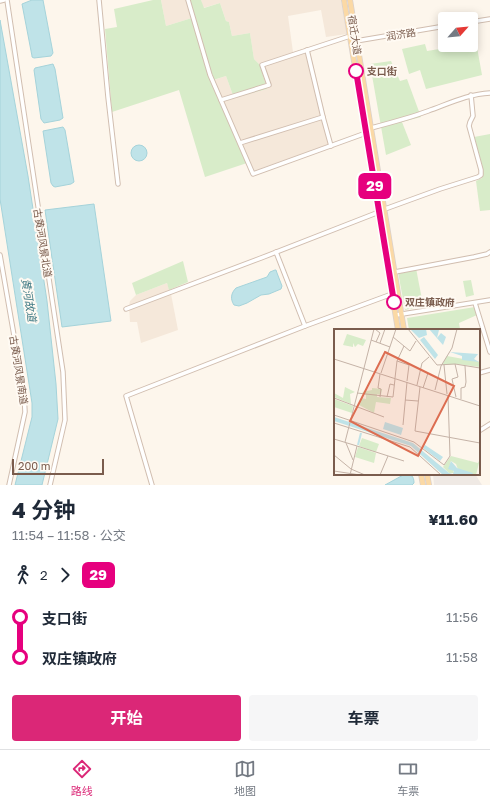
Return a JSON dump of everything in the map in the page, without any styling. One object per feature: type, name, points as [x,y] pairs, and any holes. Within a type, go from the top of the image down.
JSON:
[{"type":"main road","name":"宿迁大道","points":[[344,0],[398,329]]},
{"type":"main road","name":"宿迁大道","points":[[350,0],[404,329]]},
{"type":"main road","points":[[427,475],[429,485]]},
{"type":"street","points":[[0,1],[4,0]]},
{"type":"street","name":"古黄河风景北道","points":[[7,0],[63,372],[65,420],[50,485]]},
{"type":"street","points":[[100,0],[108,97],[118,184]]},
{"type":"street","points":[[188,0],[210,75],[254,174],[366,133]]},
{"type":"street","points":[[478,21],[490,19]]},
{"type":"street","name":"润济路","points":[[356,41],[438,27]]},
{"type":"street","points":[[221,100],[270,85],[262,65],[350,36]]},
{"type":"street","points":[[307,50],[331,146]]},
{"type":"street","points":[[371,128],[426,112],[466,97],[490,93]]},
{"type":"street","points":[[385,209],[481,175],[469,126],[473,116],[471,96]]},
{"type":"street","points":[[240,143],[323,118]]},
{"type":"street","points":[[126,309],[379,212]]},
{"type":"street","points":[[276,252],[305,326]]},
{"type":"street","points":[[395,272],[474,257],[490,252]]},
{"type":"street","name":"古黄河风景南道","points":[[0,255],[24,393],[25,412],[9,485]]},
{"type":"street","points":[[152,485],[126,396],[305,326],[392,294]]},
{"type":"street","points":[[396,315],[490,300]]},
{"type":"street","points":[[475,303],[490,352]]},
{"type":"street","points":[[480,373],[490,370]]},
{"type":"street","points":[[480,431],[490,424]]},
{"type":"shaded area","points":[[161,0],[190,0],[195,17],[166,26]]},
{"type":"shaded area","points":[[201,0],[341,0],[347,34],[326,37],[321,10],[288,16],[293,52],[309,47],[332,143],[254,171],[214,80],[226,76],[234,98],[267,89],[260,65],[254,59],[250,33],[232,36],[229,22],[226,21],[220,3],[203,8]]},
{"type":"shaded area","points":[[167,283],[171,294],[178,330],[141,343],[137,322],[130,322],[130,301],[136,295]]},
{"type":"shaded area","points":[[433,475],[476,475],[482,485],[434,485]]},
{"type":"green space","points":[[153,0],[161,0],[166,26],[195,17],[190,0],[201,0],[204,8],[220,3],[226,21],[229,22],[232,36],[250,33],[254,59],[260,65],[267,89],[234,98],[226,76],[210,81],[247,163],[205,177],[179,90],[112,112],[105,29],[117,27],[114,9]]},
{"type":"green space","points":[[425,44],[427,51],[438,49],[438,52],[478,52],[482,75],[426,89],[420,70],[409,74],[402,49]]},
{"type":"green space","points":[[391,61],[400,81],[407,79],[421,117],[402,122],[411,145],[386,155],[370,64]]},
{"type":"green space","points":[[490,134],[490,210],[480,211],[476,181],[482,178],[483,173],[474,137]]},
{"type":"green space","points":[[183,261],[188,282],[169,290],[167,283],[136,295],[132,283]]},
{"type":"green space","points":[[416,268],[423,306],[405,310],[398,272]]},
{"type":"green space","points":[[471,280],[474,295],[466,297],[463,281]]},
{"type":"green space","points":[[475,307],[477,315],[459,323],[460,329],[409,329],[407,318]]},
{"type":"water","points":[[32,0],[43,0],[53,53],[51,56],[32,57],[22,4]]},
{"type":"water","name":"黄河故道","points":[[0,20],[28,176],[47,301],[56,384],[58,419],[42,485],[15,485],[32,417],[32,403],[0,199]]},
{"type":"water","points":[[53,64],[63,118],[44,123],[41,119],[34,70],[35,68]]},
{"type":"water","points":[[63,127],[65,130],[74,182],[55,187],[51,183],[43,131]]},
{"type":"water","points":[[136,145],[142,145],[147,150],[145,159],[142,161],[136,161],[131,156],[131,150]]},
{"type":"water","points":[[94,204],[111,321],[62,327],[45,210]]},
{"type":"water","points":[[275,270],[282,286],[281,289],[269,294],[261,295],[239,306],[234,305],[232,296],[236,288],[267,277],[270,272]]},
{"type":"water","points":[[403,475],[410,475],[413,477],[414,481],[412,485],[385,485]]},
{"type":"bus line","name":"29","points":[[356,71],[394,302]]},
{"type":"place","name":"支口街","points":[[356,71]]},
{"type":"place","name":"双庄镇政府","points":[[394,302]]}]
